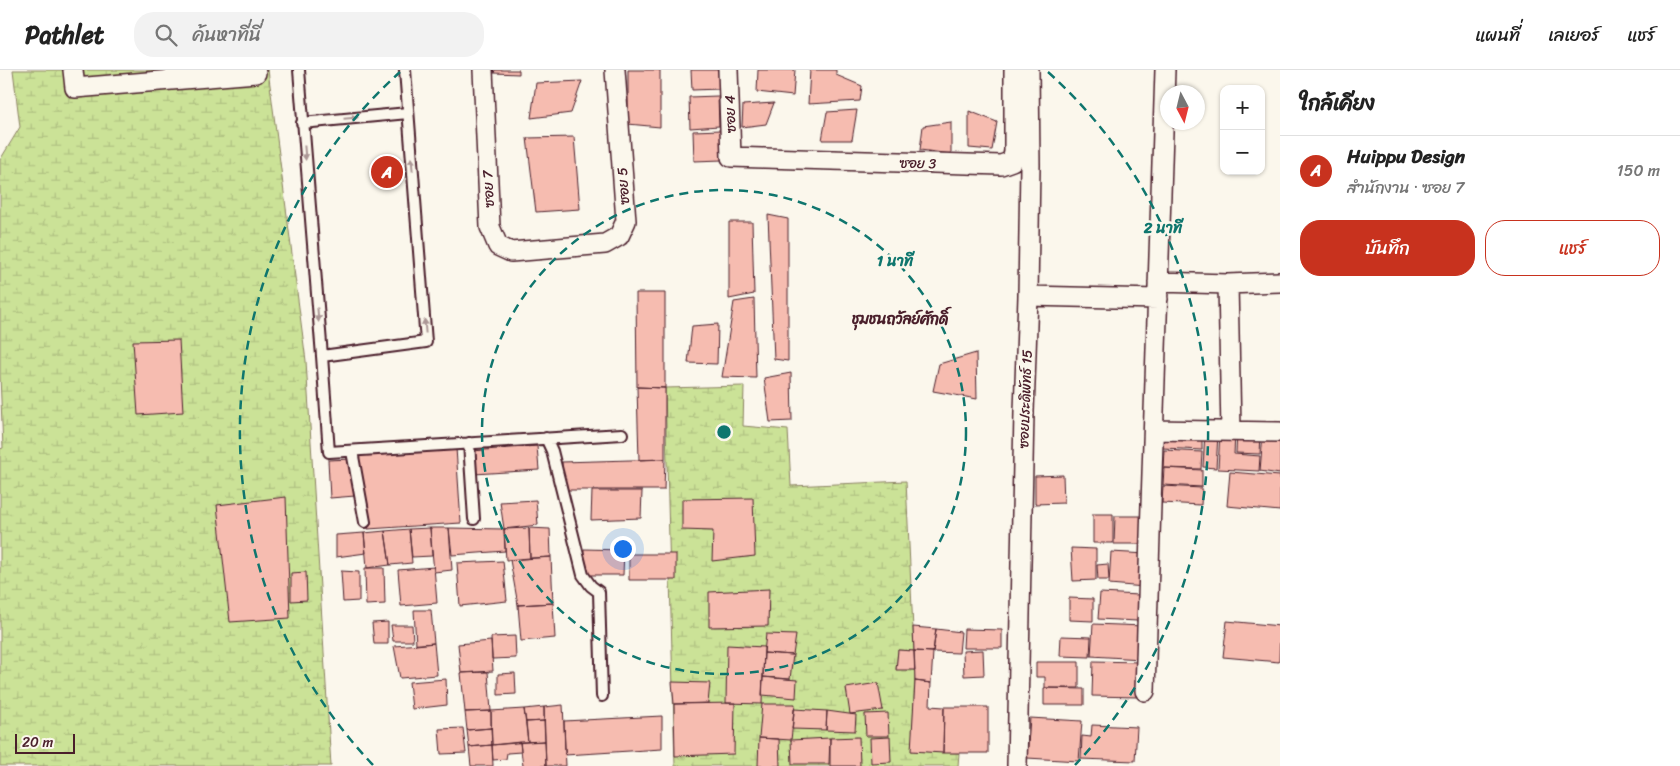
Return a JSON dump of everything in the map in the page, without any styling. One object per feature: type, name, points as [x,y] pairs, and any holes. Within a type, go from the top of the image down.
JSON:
[{"type":"street","points":[[73,70],[75,88],[256,73]]},
{"type":"street","name":"ซอย 7","points":[[483,70],[490,227],[498,246],[511,252],[557,249]]},
{"type":"street","name":"ซอย 5","points":[[557,249],[604,244],[619,236],[626,221],[615,70]]},
{"type":"street","name":"ซอย 4","points":[[728,70],[731,157]]},
{"type":"street","name":"ซอย 3","points":[[731,157],[1001,165],[1012,160],[1014,151],[1014,70]]},
{"type":"street","name":"ซอยประดิพัทธ์ 15","points":[[1017,766],[1028,296],[1030,165],[1028,70]]},
{"type":"street","points":[[1145,691],[1165,70]]},
{"type":"street","points":[[1028,296],[1280,282]]},
{"type":"street","points":[[1228,284],[1230,431]]},
{"type":"street","points":[[1154,430],[1280,432]]},
{"type":"lane","points":[[299,70],[330,452],[622,434]]},
{"type":"lane","points":[[322,356],[426,342],[405,70]]},
{"type":"lane","points":[[302,123],[408,113]]},
{"type":"lane","points":[[546,438],[554,460],[582,575],[590,586],[599,592],[602,696]]},
{"type":"lane","points":[[469,443],[474,519]]},
{"type":"lane","points":[[352,451],[365,522]]},
{"type":"green space","points":[[13,70],[268,70],[306,361],[331,766],[0,766],[0,449],[3,448],[0,376],[0,160],[20,127]]},
{"type":"green space","points":[[744,386],[743,426],[788,430],[791,486],[906,481],[914,651],[898,650],[896,669],[915,670],[912,751],[959,753],[958,766],[675,766],[665,388]]},
{"type":"building","points":[[495,70],[519,70],[519,74],[494,73]]},
{"type":"building","points":[[628,70],[660,70],[660,127],[628,124]]},
{"type":"building","points":[[691,70],[720,70],[720,89],[692,90]]},
{"type":"building","points":[[758,70],[795,70],[793,96],[757,92]]},
{"type":"building","points":[[810,70],[836,70],[836,75],[862,86],[860,101],[808,104]]},
{"type":"building","points":[[582,81],[571,113],[531,118],[536,83]]},
{"type":"building","points":[[718,96],[719,126],[690,128],[689,97]]},
{"type":"building","points":[[774,103],[766,124],[742,127],[743,105]]},
{"type":"building","points":[[857,110],[852,140],[822,140],[827,112]]},
{"type":"building","points":[[969,111],[997,122],[992,150],[969,148]]},
{"type":"building","points":[[951,122],[951,154],[920,150],[923,126]]},
{"type":"building","points":[[721,130],[722,160],[694,161],[693,131]]},
{"type":"building","points":[[574,137],[580,209],[536,212],[527,138]]},
{"type":"building","points":[[768,215],[788,219],[788,361],[774,359]]},
{"type":"building","points":[[729,222],[752,222],[754,294],[729,299]]},
{"type":"building","points":[[636,293],[665,293],[665,388],[637,387]]},
{"type":"building","points":[[754,299],[756,378],[722,377],[734,302]]},
{"type":"building","points":[[718,324],[717,364],[688,363],[692,326]]},
{"type":"building","points":[[179,340],[183,412],[138,415],[133,341]]},
{"type":"building","points":[[976,353],[977,399],[933,391],[939,364]]},
{"type":"building","points":[[791,373],[792,421],[770,422],[764,378]]},
{"type":"building","points":[[637,387],[665,388],[665,459],[639,460]]},
{"type":"building","points":[[1164,431],[1202,433],[1202,450],[1163,448]]},
{"type":"building","points":[[1205,433],[1218,434],[1216,468],[1203,467]]},
{"type":"building","points":[[1220,433],[1235,434],[1234,454],[1260,456],[1259,471],[1218,469]]},
{"type":"building","points":[[1237,433],[1261,434],[1260,454],[1236,453]]},
{"type":"building","points":[[1263,434],[1280,435],[1280,474],[1260,471]]},
{"type":"building","points":[[537,446],[539,470],[474,474],[472,451]]},
{"type":"building","points":[[456,448],[461,523],[368,529],[358,456]]},
{"type":"building","points":[[1164,450],[1202,452],[1201,469],[1163,468]]},
{"type":"building","points":[[352,459],[355,496],[330,498],[328,460]]},
{"type":"building","points":[[665,459],[664,490],[562,490],[562,462]]},
{"type":"building","points":[[1164,468],[1202,470],[1202,487],[1163,485]]},
{"type":"building","points":[[1230,472],[1280,476],[1280,511],[1227,506]]},
{"type":"building","points":[[1063,475],[1064,503],[1035,504],[1035,476]]},
{"type":"building","points":[[1163,486],[1202,488],[1201,505],[1162,503]]},
{"type":"building","points":[[592,491],[642,491],[641,518],[591,520]]},
{"type":"building","points":[[286,497],[290,618],[230,622],[217,505]]},
{"type":"building","points":[[753,498],[755,556],[712,561],[713,531],[682,530],[682,499]]},
{"type":"building","points":[[536,500],[538,525],[504,529],[500,502]]},
{"type":"building","points":[[1093,514],[1113,514],[1113,543],[1093,543]]},
{"type":"building","points":[[1115,516],[1143,516],[1143,544],[1114,544]]},
{"type":"building","points":[[430,528],[449,528],[452,570],[434,572]]},
{"type":"building","points":[[430,528],[432,556],[412,557],[409,529]]},
{"type":"building","points":[[449,528],[504,529],[505,551],[452,555]]},
{"type":"building","points":[[529,528],[550,529],[551,557],[530,558]]},
{"type":"building","points":[[529,528],[530,558],[506,560],[504,529]]},
{"type":"building","points":[[409,529],[412,563],[390,565],[385,531]]},
{"type":"building","points":[[385,531],[390,565],[367,568],[364,533]]},
{"type":"building","points":[[364,533],[366,553],[336,557],[336,535]]},
{"type":"building","points":[[1071,548],[1096,549],[1096,580],[1073,581]]},
{"type":"building","points":[[584,549],[624,550],[623,575],[583,575]]},
{"type":"building","points":[[1111,552],[1147,554],[1145,587],[1109,584]]},
{"type":"building","points":[[629,554],[676,554],[676,580],[629,580]]},
{"type":"building","points":[[551,557],[553,603],[518,605],[510,560]]},
{"type":"building","points":[[503,561],[507,601],[460,606],[457,563]]},
{"type":"building","points":[[1108,564],[1109,580],[1098,580],[1097,565]]},
{"type":"building","points":[[434,567],[437,603],[401,606],[398,570]]},
{"type":"building","points":[[365,568],[384,568],[385,604],[366,605]]},
{"type":"building","points":[[341,571],[359,572],[359,601],[343,602]]},
{"type":"building","points":[[306,572],[307,600],[291,601],[291,573]]},
{"type":"building","points":[[769,589],[768,626],[709,627],[709,592]]},
{"type":"building","points":[[1100,593],[1139,595],[1137,621],[1098,619]]},
{"type":"building","points":[[1069,598],[1093,599],[1093,621],[1069,620]]},
{"type":"building","points":[[553,603],[555,638],[521,641],[518,605]]},
{"type":"building","points":[[414,610],[431,610],[434,643],[416,645]]},
{"type":"building","points":[[1227,621],[1280,626],[1279,662],[1223,657]]},
{"type":"building","points":[[388,622],[388,644],[374,644],[372,623]]},
{"type":"building","points":[[1093,624],[1144,626],[1142,659],[1091,656]]},
{"type":"building","points":[[391,625],[412,625],[413,641],[393,641]]},
{"type":"building","points":[[913,627],[936,629],[933,652],[914,651]]},
{"type":"building","points":[[936,629],[961,632],[959,653],[933,652]]},
{"type":"building","points":[[964,629],[1002,630],[1002,648],[963,648]]},
{"type":"building","points":[[766,634],[796,635],[793,655],[764,653]]},
{"type":"building","points":[[515,636],[516,658],[492,659],[491,637]]},
{"type":"building","points":[[1061,636],[1091,637],[1090,657],[1060,656]]},
{"type":"building","points":[[491,641],[493,671],[461,673],[458,644]]},
{"type":"building","points":[[434,643],[437,675],[400,678],[394,646]]},
{"type":"building","points":[[727,645],[764,647],[762,704],[726,703]]},
{"type":"building","points":[[898,650],[914,651],[915,670],[896,670]]},
{"type":"building","points":[[983,650],[984,675],[964,676],[963,651]]},
{"type":"building","points":[[914,651],[933,652],[931,683],[915,681]]},
{"type":"building","points":[[764,653],[793,655],[790,679],[763,677]]},
{"type":"building","points":[[1093,661],[1139,662],[1138,697],[1092,696]]},
{"type":"building","points":[[1036,662],[1079,662],[1079,688],[1045,688],[1045,677],[1036,677]]},
{"type":"building","points":[[488,672],[491,711],[465,712],[461,673]]},
{"type":"building","points":[[515,673],[516,694],[498,695],[498,674]]},
{"type":"building","points":[[763,677],[797,680],[796,698],[762,695]]},
{"type":"building","points":[[446,679],[447,705],[412,709],[409,682]]},
{"type":"building","points":[[915,681],[931,683],[930,706],[944,707],[943,753],[911,751]]},
{"type":"building","points":[[672,682],[710,683],[708,703],[674,704]]},
{"type":"building","points":[[878,683],[883,710],[850,714],[846,688]]},
{"type":"building","points":[[1044,688],[1084,689],[1084,705],[1044,705]]},
{"type":"building","points":[[735,703],[734,754],[675,756],[674,704]]},
{"type":"building","points":[[762,704],[795,704],[791,740],[759,738]]},
{"type":"building","points":[[563,705],[566,766],[546,766],[544,707]]},
{"type":"building","points":[[544,707],[544,721],[526,722],[524,709]]},
{"type":"building","points":[[944,707],[988,707],[988,753],[943,753]]},
{"type":"building","points":[[524,709],[528,742],[492,745],[491,711]]},
{"type":"building","points":[[794,709],[827,711],[826,730],[792,729]]},
{"type":"building","points":[[491,711],[491,728],[467,730],[465,712]]},
{"type":"building","points":[[827,711],[856,715],[855,731],[826,730]]},
{"type":"building","points":[[888,713],[889,736],[866,736],[865,714]]},
{"type":"building","points":[[662,716],[662,749],[565,755],[564,721]]},
{"type":"building","points":[[1030,718],[1082,721],[1079,761],[1027,758]]},
{"type":"building","points":[[544,721],[545,741],[528,742],[526,722]]},
{"type":"building","points":[[1092,725],[1137,727],[1135,761],[1081,759],[1082,736],[1091,737]]},
{"type":"building","points":[[463,728],[466,753],[441,754],[439,729]]},
{"type":"building","points":[[491,728],[492,745],[469,747],[467,730]]},
{"type":"building","points":[[859,737],[860,766],[830,766],[830,738]]},
{"type":"building","points":[[890,737],[891,762],[871,763],[870,738]]},
{"type":"building","points":[[759,738],[779,739],[780,766],[758,766]]},
{"type":"building","points":[[830,738],[829,764],[792,764],[791,740]]},
{"type":"building","points":[[545,741],[546,766],[523,766],[520,742]]},
{"type":"building","points":[[520,742],[521,752],[507,753],[506,759],[493,760],[492,745]]},
{"type":"building","points":[[492,745],[493,766],[471,766],[469,747]]},
{"type":"place","name":"Huippu Design","points":[[387,172]]},
{"type":"district","name":"ชุมชนถวัลย์ศักดิ์","points":[[900,319]]}]
